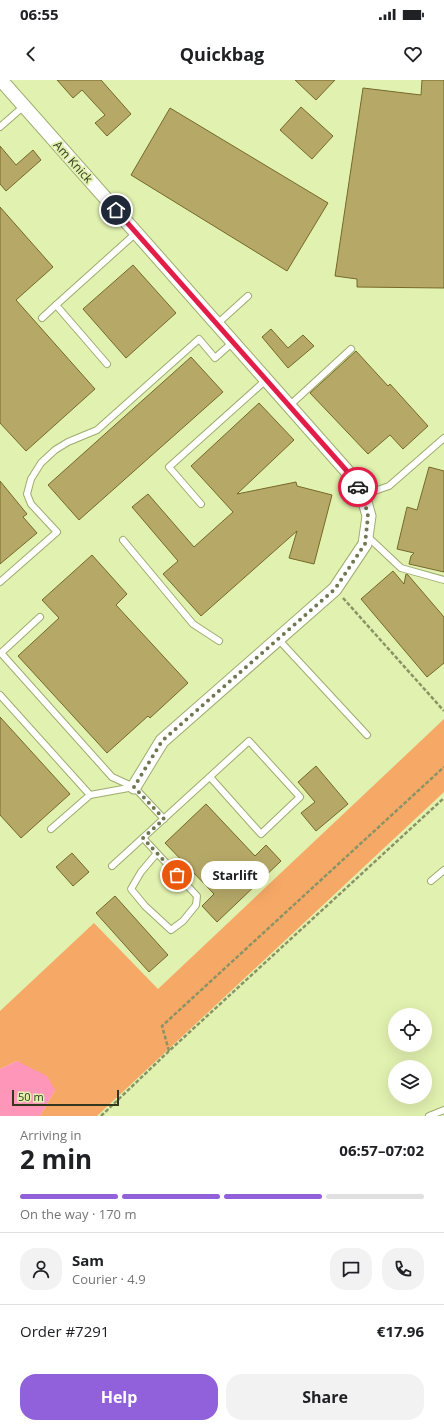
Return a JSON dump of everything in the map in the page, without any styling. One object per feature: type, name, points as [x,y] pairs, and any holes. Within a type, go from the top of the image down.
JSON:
[{"type":"street","name":"Am Knick","points":[[0,80],[346,470],[363,495],[368,516],[365,544],[335,589],[162,741],[134,787]]},
{"type":"lane","points":[[0,127],[24,106]]},
{"type":"lane","points":[[42,318],[136,233]]},
{"type":"lane","points":[[217,324],[248,296]]},
{"type":"lane","points":[[56,305],[107,364]]},
{"type":"lane","points":[[0,582],[57,532],[31,504],[27,494],[31,479],[41,463],[55,450],[68,442],[97,430],[199,339],[215,358],[233,342]]},
{"type":"lane","points":[[289,406],[351,349]]},
{"type":"lane","points":[[201,504],[169,467],[266,380]]},
{"type":"lane","points":[[363,495],[389,486],[444,438]]},
{"type":"lane","points":[[366,534],[401,568],[444,580]]},
{"type":"lane","points":[[124,540],[193,624],[219,640]]},
{"type":"lane","points":[[40,618],[1,653],[112,777],[134,787],[164,819]]},
{"type":"lane","points":[[278,639],[367,735]]},
{"type":"lane","points":[[0,695],[90,795]]},
{"type":"lane","points":[[112,866],[210,777],[249,742],[300,797],[261,834],[210,777]]},
{"type":"lane","points":[[51,829],[90,795],[134,787]]},
{"type":"lane","points":[[143,838],[157,853],[197,896],[196,905],[183,921],[170,930],[131,890],[141,872],[157,853]]},
{"type":"lane","points":[[431,881],[444,870]]},
{"type":"lane","points":[[429,1116],[444,1110]]},
{"type":"path","points":[[335,589],[444,711]]},
{"type":"path","points":[[169,1052],[162,1026],[444,767]]},
{"type":"path","points":[[100,1116],[444,798]]},
{"type":"shaded area","points":[[444,719],[444,792],[97,1116],[40,1116],[55,1090],[17,1061],[0,1069],[0,1011],[94,923],[158,989]]},
{"type":"shaded area","points":[[17,1061],[47,1076],[55,1090],[40,1116],[0,1116],[0,1069]]},
{"type":"building","points":[[57,80],[101,80],[131,114],[107,136],[95,123],[105,115],[82,90],[73,98]]},
{"type":"building","points":[[295,80],[335,80],[316,100]]},
{"type":"building","points":[[422,80],[444,80],[444,288],[357,287],[357,279],[335,276],[363,88],[421,95]]},
{"type":"building","points":[[301,107],[333,136],[312,159],[280,130]]},
{"type":"building","points":[[170,108],[328,203],[287,271],[131,175]]},
{"type":"building","points":[[0,146],[16,165],[33,150],[41,160],[6,191],[0,184]]},
{"type":"building","points":[[0,207],[53,267],[16,300],[95,389],[26,451],[0,423]]},
{"type":"building","points":[[133,265],[176,313],[126,358],[83,309]]},
{"type":"building","points":[[271,329],[288,348],[303,335],[314,346],[288,368],[262,337]]},
{"type":"building","points":[[356,351],[388,386],[390,384],[428,426],[403,449],[390,435],[368,454],[310,393]]},
{"type":"building","points":[[191,357],[223,392],[79,520],[48,485]]},
{"type":"building","points":[[259,403],[294,440],[237,494],[296,482],[297,486],[332,495],[314,564],[289,558],[297,531],[201,616],[163,574],[178,561],[132,507],[148,494],[194,547],[233,512],[191,466]]},
{"type":"building","points":[[429,467],[444,471],[444,572],[409,564],[411,556],[414,553],[397,549],[407,507],[417,510]]},
{"type":"building","points":[[0,481],[27,514],[23,517],[37,533],[0,564]]},
{"type":"building","points":[[92,555],[127,594],[116,605],[188,683],[150,718],[148,716],[107,753],[18,656],[59,618],[42,600]]},
{"type":"building","points":[[393,571],[404,584],[406,574],[408,575],[444,617],[444,663],[427,677],[361,599]]},
{"type":"building","points":[[0,717],[70,794],[21,838],[0,815]]},
{"type":"building","points":[[316,766],[348,804],[316,831],[301,813],[315,802],[298,782]]},
{"type":"building","points":[[206,804],[255,856],[266,845],[281,861],[217,922],[202,906],[214,894],[165,843]]},
{"type":"building","points":[[72,853],[89,872],[73,886],[56,867]]},
{"type":"building","points":[[115,896],[168,955],[149,972],[96,913]]},
{"type":"way so far","points":[[177,875],[143,838],[164,819],[134,787],[162,741],[335,589],[365,544],[368,516],[363,495],[358,487]]},
{"type":"place","name":"Starlift","points":[[177,875]]},
{"type":"route","points":[[116,210],[346,470],[358,487]]}]
